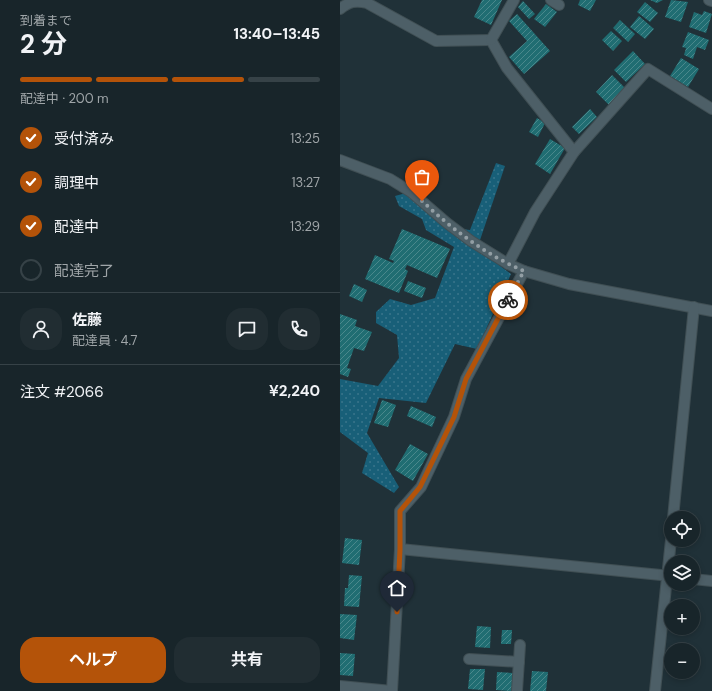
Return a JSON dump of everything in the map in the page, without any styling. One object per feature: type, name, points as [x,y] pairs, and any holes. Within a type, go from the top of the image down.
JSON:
[{"type":"street","points":[[340,9],[348,1],[358,0],[367,3],[436,41],[491,40]]},
{"type":"street","points":[[491,40],[514,0]]},
{"type":"street","points":[[491,40],[507,68],[574,152]]},
{"type":"street","points":[[508,264],[535,212],[574,152],[648,69],[712,109]]},
{"type":"street","points":[[340,160],[390,179],[411,192],[470,241],[508,264],[524,271],[569,284],[712,311]]},
{"type":"street","points":[[340,686],[392,691],[400,549],[400,511],[420,487],[454,417],[466,379],[524,271]]},
{"type":"street","points":[[674,511],[694,307]]},
{"type":"street","points":[[400,549],[664,575]]},
{"type":"street","points":[[700,580],[712,581]]},
{"type":"street","points":[[656,691],[667,591]]},
{"type":"street","points":[[517,691],[520,646]]},
{"type":"street","points":[[469,659],[519,662]]},
{"type":"shaded area","points":[[496,163],[505,166],[477,249],[511,274],[477,349],[455,344],[426,403],[379,398],[367,433],[399,487],[394,493],[362,473],[368,453],[340,432],[340,379],[378,386],[399,358],[397,335],[376,323],[376,312],[390,299],[411,305],[435,298],[454,247],[426,230],[422,219],[399,206],[395,196],[406,193],[444,227],[470,230]]},
{"type":"building","points":[[482,0],[502,0],[491,25],[474,17]]},
{"type":"building","points":[[580,0],[596,0],[590,11],[578,5]]},
{"type":"building","points":[[650,0],[663,0],[657,3]]},
{"type":"building","points":[[671,0],[688,2],[681,22],[665,17]]},
{"type":"building","points":[[523,1],[535,14],[529,19],[518,7]]},
{"type":"building","points":[[645,2],[658,13],[650,22],[637,12]]},
{"type":"building","points":[[546,4],[557,12],[545,27],[534,19]]},
{"type":"building","points":[[704,11],[712,14],[706,33],[689,27],[694,12],[702,15]]},
{"type":"building","points":[[517,14],[550,51],[524,74],[509,57],[527,41],[509,21]]},
{"type":"building","points":[[639,16],[654,29],[645,39],[630,27]]},
{"type":"building","points":[[620,20],[635,34],[628,42],[613,28]]},
{"type":"building","points":[[611,31],[622,41],[613,51],[602,40]]},
{"type":"building","points":[[688,32],[709,40],[705,50],[697,47],[693,59],[684,55],[686,48],[682,47]]},
{"type":"building","points":[[633,51],[645,64],[626,82],[614,70]]},
{"type":"building","points":[[681,58],[699,69],[688,87],[670,76]]},
{"type":"building","points":[[612,75],[625,88],[609,105],[596,92]]},
{"type":"building","points":[[590,109],[597,117],[579,134],[572,127]]},
{"type":"building","points":[[537,118],[545,123],[538,137],[529,132]]},
{"type":"building","points":[[550,139],[565,148],[550,174],[535,164]]},
{"type":"building","points":[[402,229],[450,249],[437,278],[407,265],[405,269],[408,271],[399,293],[365,279],[375,255],[393,263],[394,261],[389,259]]},
{"type":"building","points":[[408,281],[426,288],[422,298],[404,291]]},
{"type":"building","points":[[354,284],[367,290],[362,302],[349,296]]},
{"type":"building","points":[[340,314],[357,320],[355,326],[372,332],[364,351],[354,348],[347,368],[351,369],[348,377],[340,374]]},
{"type":"building","points":[[382,400],[396,405],[388,427],[374,423]]},
{"type":"building","points":[[411,406],[436,417],[432,427],[407,416]]},
{"type":"building","points":[[410,444],[428,454],[413,481],[395,470]]},
{"type":"building","points":[[345,538],[362,540],[359,565],[342,563]]},
{"type":"building","points":[[349,575],[362,576],[359,607],[344,606],[345,588],[348,588]]},
{"type":"building","points":[[340,614],[357,615],[354,640],[340,638]]},
{"type":"building","points":[[477,626],[491,627],[490,648],[475,647]]},
{"type":"building","points":[[502,630],[512,630],[511,644],[501,644]]},
{"type":"building","points":[[340,653],[355,654],[353,676],[340,675]]},
{"type":"building","points":[[470,669],[485,669],[483,690],[468,689]]},
{"type":"building","points":[[532,671],[548,672],[546,691],[530,691]]},
{"type":"building","points":[[497,672],[513,673],[512,691],[496,690]]},
{"type":"way so far","points":[[422,201],[470,241],[508,264],[524,271],[508,300]]},
{"type":"route","points":[[397,612],[400,511],[420,487],[454,417],[466,379],[508,300]]}]
